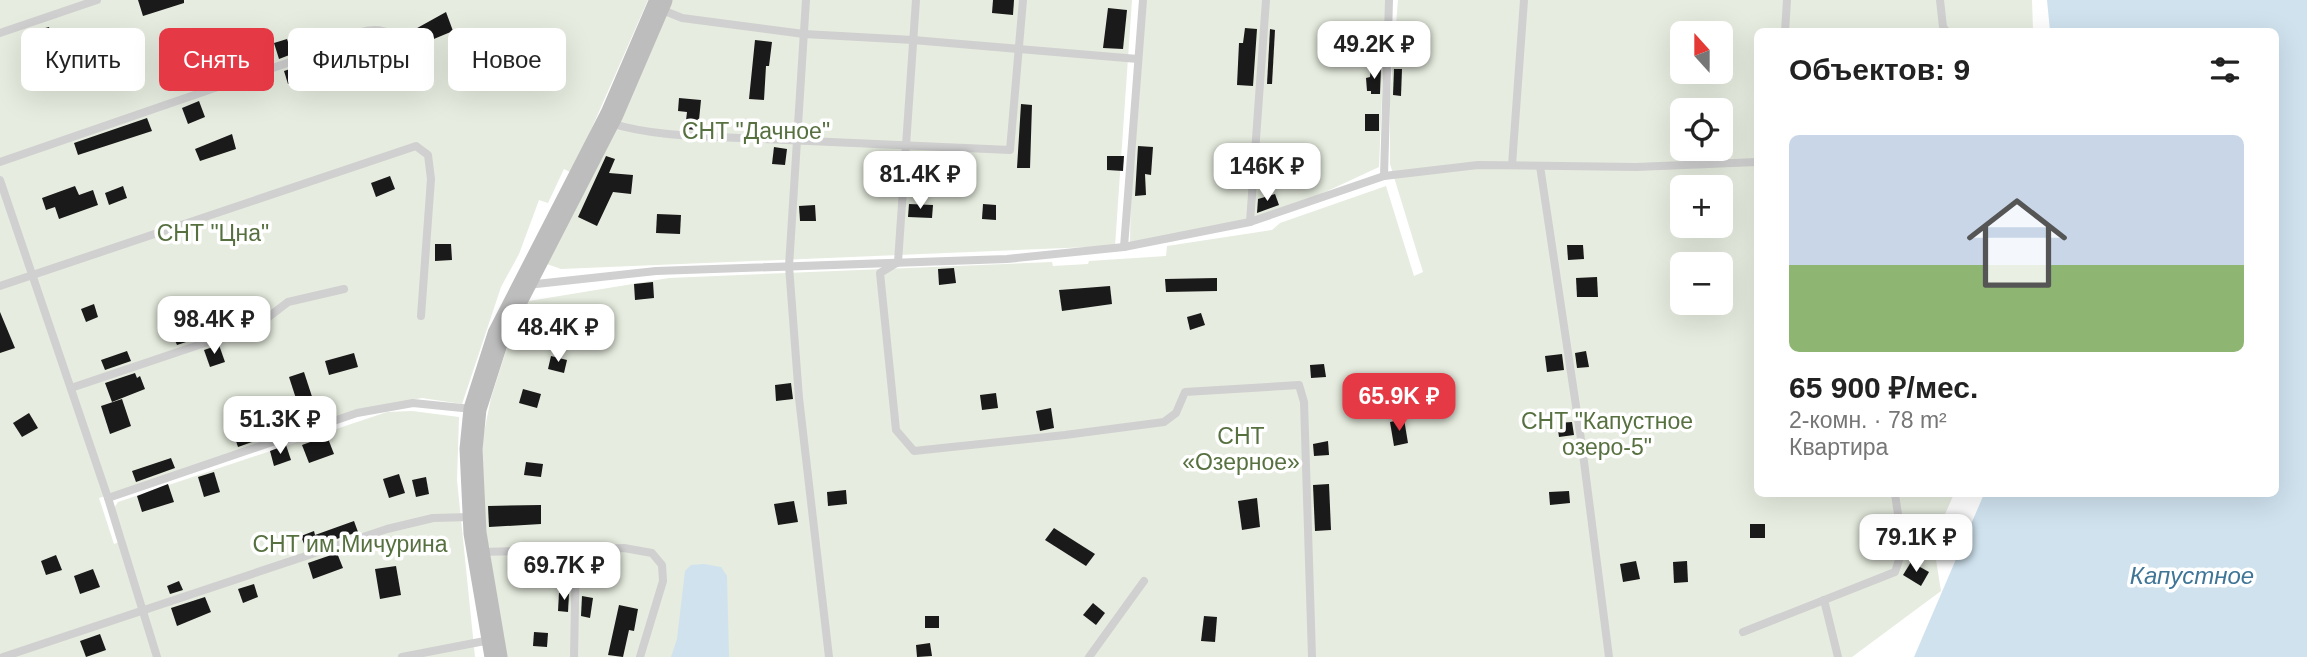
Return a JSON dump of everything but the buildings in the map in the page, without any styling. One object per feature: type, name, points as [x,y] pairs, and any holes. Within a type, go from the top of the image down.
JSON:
[{"type":"street","points":[[494,648],[474,517],[471,449],[475,409],[499,334],[608,122],[659,4]]},
{"type":"lane","points":[[0,33],[97,0]]},
{"type":"lane","points":[[806,0],[789,265],[799,398],[829,657]]},
{"type":"lane","points":[[898,262],[916,0]]},
{"type":"lane","points":[[608,122],[632,130],[906,147],[1010,150],[1023,0]]},
{"type":"lane","points":[[1124,247],[1143,0]]},
{"type":"lane","points":[[1250,222],[1266,0]]},
{"type":"lane","points":[[1384,176],[1389,0]]},
{"type":"lane","points":[[1512,165],[1524,0]]},
{"type":"lane","points":[[1785,28],[1787,0]]},
{"type":"lane","points":[[1940,0],[1944,28]]},
{"type":"lane","points":[[659,4],[682,18],[804,34],[913,40],[1138,59]]},
{"type":"lane","points":[[0,162],[288,63]]},
{"type":"lane","points":[[0,286],[416,146],[428,155],[431,179],[421,316]]},
{"type":"lane","points":[[522,286],[656,271],[1007,259],[1124,247],[1250,222],[1384,176],[1478,165],[1636,167],[1754,162]]},
{"type":"lane","points":[[1540,166],[1582,446],[1609,657]]},
{"type":"lane","points":[[0,180],[108,498],[157,657]]},
{"type":"lane","points":[[898,262],[880,273],[896,430],[914,451],[1164,422],[1176,413],[1185,392],[1299,385],[1304,402],[1312,657]]},
{"type":"lane","points":[[71,388],[258,325],[288,302],[344,289]]},
{"type":"lane","points":[[108,498],[357,413],[413,403],[475,409]]},
{"type":"lane","points":[[1743,632],[1895,572],[1903,548],[1895,497]]},
{"type":"lane","points":[[3,657],[387,529],[433,518],[474,517]]},
{"type":"lane","points":[[479,552],[624,548],[652,553],[662,565],[663,581],[640,657]]},
{"type":"lane","points":[[574,657],[576,549]]},
{"type":"lane","points":[[1089,657],[1144,581]]},
{"type":"lane","points":[[1825,600],[1838,657]]},
{"type":"lane","points":[[402,657],[494,648]]},
{"type":"green space","name":"СНТ \"Цна\"","points":[[0,0],[648,0],[572,173],[564,169],[548,203],[539,200],[519,254],[501,287],[462,404],[422,398],[378,406],[99,498],[114,544],[125,540],[114,508],[118,502],[387,412],[412,411],[459,417],[457,480],[475,657],[0,657]]},
{"type":"green space","name":"СНТ \"Дачное\"","points":[[671,0],[1132,0],[1115,246],[561,269],[544,263]]},
{"type":"green space","points":[[1143,0],[1386,0],[1379,167],[1295,206],[1134,244],[1130,242],[1132,131]]},
{"type":"green space","points":[[1398,0],[2032,0],[2033,28],[1754,28],[1754,497],[1953,497],[1933,541],[1941,591],[1852,657],[505,657],[489,545],[484,545],[481,447],[491,398],[516,319],[529,301],[669,278],[1052,262],[1053,266],[1166,256],[1167,246],[1272,230],[1280,223],[1386,186],[1414,276],[1423,272],[1390,164],[1390,98]]},
{"type":"water","name":"Капустное","points":[[2047,0],[2307,0],[2307,657],[1914,657],[1983,497],[2279,497],[2279,28],[2050,28]]},
{"type":"water","points":[[691,565],[721,567],[727,576],[729,657],[671,657],[677,639],[685,571]]},
{"type":"park label","name":"СНТ \"Капустное озеро-5\"","points":[[1607,434]]},
{"type":"park label","name":"СНТ «Озерное»","points":[[1241,449]]},
{"type":"park label","name":"СНТ им.Мичурина","points":[[350,544]]}]
